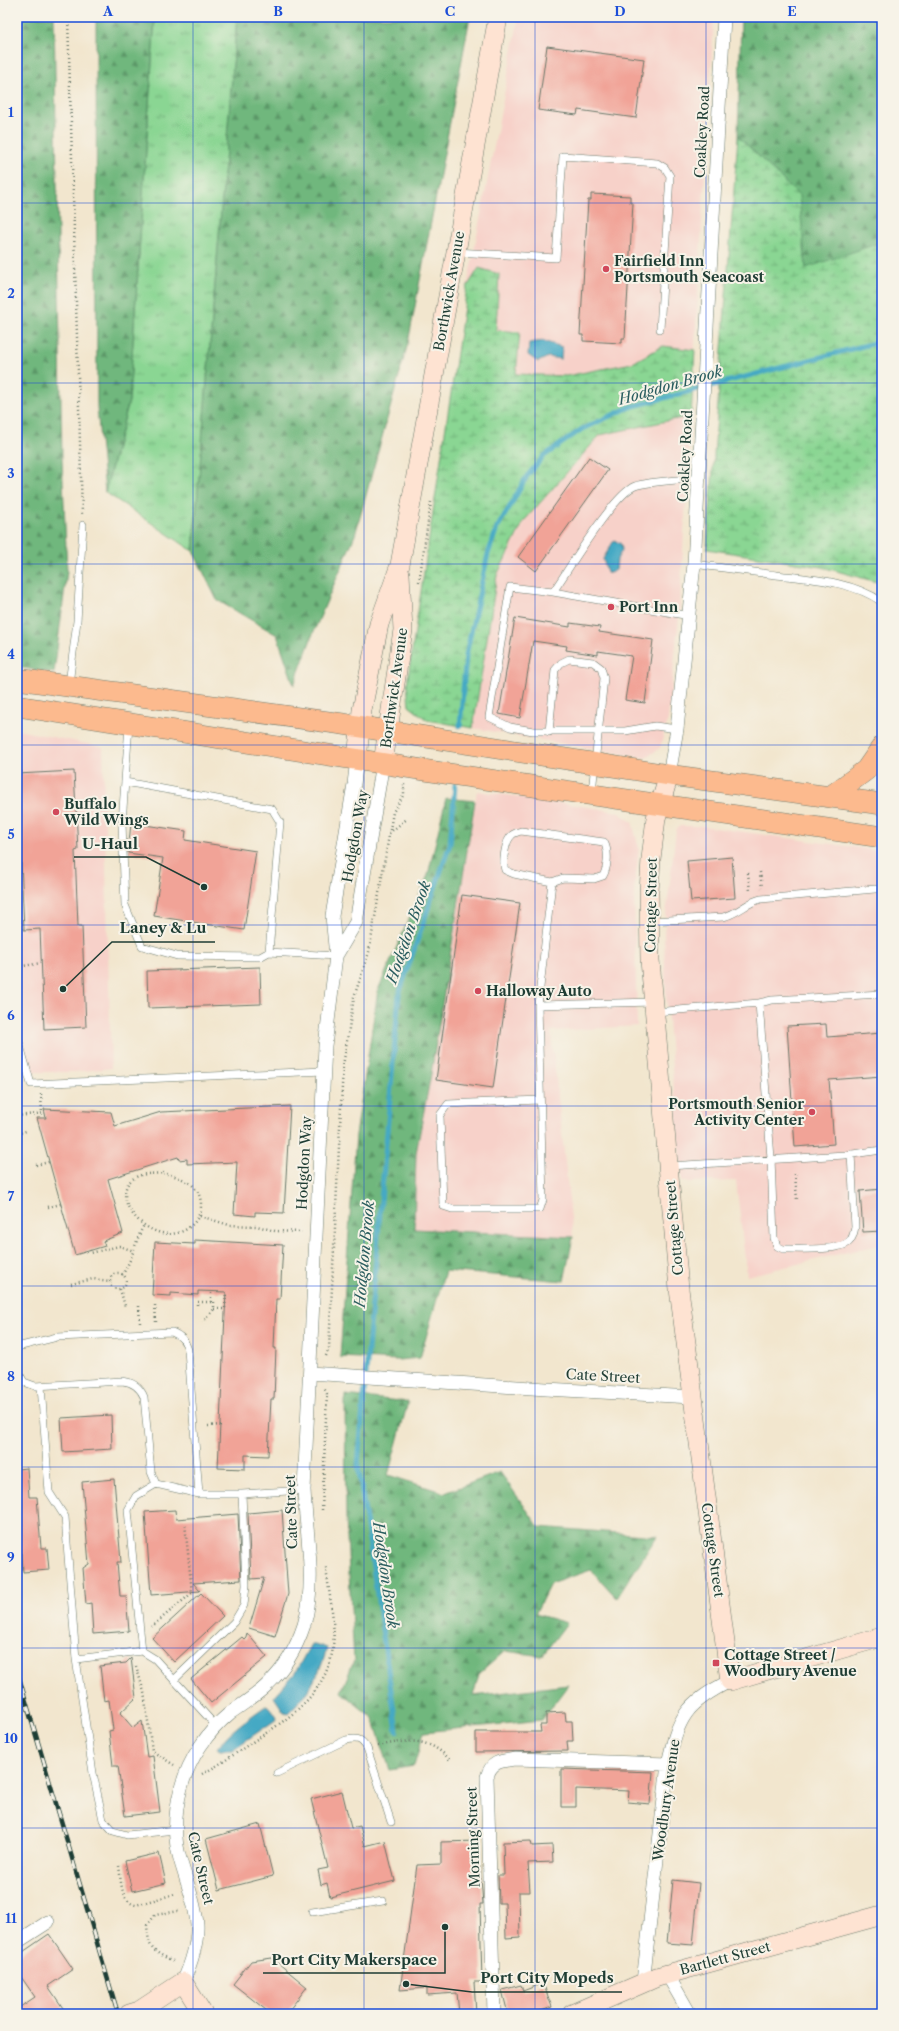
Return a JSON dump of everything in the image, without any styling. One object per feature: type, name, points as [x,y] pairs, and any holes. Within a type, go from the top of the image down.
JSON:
[{"type":"main road","points":[[17,679],[360,726],[595,764],[882,804]]},
{"type":"main road","points":[[17,706],[660,805],[882,837]]},
{"type":"main road","points":[[830,797],[866,770],[882,747]]},
{"type":"street","name":"Borthwick Avenue","points":[[357,759],[360,726],[380,624],[400,565],[498,17]]},
{"type":"street","name":"Coakley Road","points":[[669,775],[677,729],[690,616],[694,564],[700,478],[724,17]]},
{"type":"street","name":"Borthwick Avenue","points":[[383,763],[403,630],[400,565]]},
{"type":"street","name":"Hodgdon Way","points":[[310,1373],[325,1046],[336,956],[332,916],[357,759]]},
{"type":"street","name":"Hodgdon Way","points":[[336,956],[356,922],[383,763]]},
{"type":"street","name":"Cottage Street","points":[[669,775],[656,818],[651,859],[649,921],[654,1007],[679,1289],[730,1681]]},
{"type":"street","name":"Cate Street","points":[[183,1982],[196,1940],[197,1924],[193,1901],[180,1858],[175,1830],[177,1805],[187,1771],[195,1755],[216,1726],[268,1684],[275,1676],[293,1650],[304,1625],[311,1591],[304,1490],[310,1373],[338,1374],[390,1380],[692,1397]]},
{"type":"street","name":"Woodbury Avenue","points":[[643,1982],[668,1764],[675,1732],[684,1715],[696,1702],[710,1691],[730,1681],[882,1637]]},
{"type":"street","name":"Morning Street","points":[[494,2014],[487,1777],[489,1769],[494,1763],[516,1760],[668,1764]]},
{"type":"street","name":"Bartlett Street","points":[[572,2014],[643,1982],[667,1974],[882,1915]]},
{"type":"street","points":[[17,1942],[48,1922]]},
{"type":"street","points":[[667,1974],[690,2014]]},
{"type":"street","points":[[140,2013],[183,1982],[203,2014]]},
{"type":"lane","points":[[456,252],[556,258],[563,156],[657,163],[665,168],[670,176],[660,329]]},
{"type":"lane","points":[[553,592],[611,509],[624,493],[636,486],[700,478]]},
{"type":"lane","points":[[69,686],[77,621],[83,525]]},
{"type":"lane","points":[[694,564],[816,580],[841,585],[882,602]]},
{"type":"lane","points":[[677,729],[655,726],[625,731],[549,732],[510,727],[489,717],[510,587],[553,592],[690,616]]},
{"type":"lane","points":[[549,732],[555,670],[561,663],[569,659],[593,662],[601,668],[604,678],[592,794]]},
{"type":"lane","points":[[129,723],[122,823],[125,904],[142,946],[177,956],[260,957],[268,952],[336,956]]},
{"type":"lane","points":[[125,782],[272,809],[280,822],[268,952]]},
{"type":"lane","points":[[521,831],[604,842],[608,849],[605,872],[603,876],[594,879],[563,878],[552,882],[514,874],[505,870],[503,865],[508,840],[513,834],[521,831]]},
{"type":"lane","points":[[540,1100],[448,1104],[440,1115],[443,1206],[452,1209],[540,1209],[543,1200],[538,1005],[552,882]]},
{"type":"lane","points":[[649,921],[723,917],[732,915],[754,900],[763,898],[875,889]]},
{"type":"lane","points":[[538,1005],[654,1007],[759,1003],[772,1000],[882,994]]},
{"type":"lane","points":[[759,1003],[771,1158],[774,1238],[777,1246],[784,1249],[836,1247],[849,1243],[853,1237],[855,1227],[851,1154]]},
{"type":"lane","points":[[17,1034],[32,1084],[324,1071]]},
{"type":"lane","points":[[668,1166],[771,1158],[851,1154],[882,1150]]},
{"type":"lane","points":[[17,1347],[57,1337],[172,1332],[178,1334],[183,1339],[188,1350],[198,1494]]},
{"type":"lane","points":[[17,1370],[24,1382],[35,1386],[128,1381],[138,1387],[144,1397],[151,1472],[156,1484]]},
{"type":"lane","points":[[40,1386],[49,1492],[65,1517],[76,1659],[93,1773],[103,1820],[112,1831],[127,1835],[175,1830]]},
{"type":"lane","points":[[142,1651],[128,1510],[136,1496],[156,1484],[198,1494],[242,1494],[304,1490]]},
{"type":"lane","points":[[174,1680],[234,1622],[244,1605],[246,1584],[242,1494]]},
{"type":"lane","points":[[76,1659],[142,1651],[155,1659],[216,1726]]},
{"type":"lane","points":[[278,1772],[346,1740],[356,1738],[363,1741],[367,1748],[391,1822]]},
{"type":"lane","points":[[312,1912],[383,1901]]},
{"type":"path","points":[[68,17],[83,525]]},
{"type":"path","points":[[326,1354],[329,1348],[343,1066],[354,997],[369,952],[393,812],[404,794]]},
{"type":"path","points":[[389,833],[407,819]]},
{"type":"path","points":[[760,872],[763,898]]},
{"type":"path","points":[[748,873],[749,890],[754,900]]},
{"type":"path","points":[[17,924],[23,924]]},
{"type":"path","points":[[17,967],[41,963]]},
{"type":"path","points":[[17,1116],[44,1114],[41,1094]]},
{"type":"path","points":[[17,1134],[26,1131]]},
{"type":"path","points":[[36,1165],[49,1162]]},
{"type":"path","points":[[163,1173],[175,1176],[191,1184],[199,1196],[202,1209],[200,1216],[189,1228],[174,1233],[159,1233],[137,1221],[131,1213],[126,1194],[129,1184],[134,1179],[144,1175],[163,1173]]},
{"type":"path","points":[[795,1174],[797,1200]]},
{"type":"path","points":[[48,1207],[61,1204]]},
{"type":"path","points":[[200,1216],[229,1225],[257,1226],[274,1231],[306,1232]]},
{"type":"path","points":[[122,1275],[130,1263],[144,1225]]},
{"type":"path","points":[[90,1250],[91,1253],[119,1246],[134,1251]]},
{"type":"path","points":[[110,1280],[115,1274],[122,1275]]},
{"type":"path","points":[[120,1289],[126,1283],[122,1275]]},
{"type":"path","points":[[71,1284],[93,1279],[110,1280]]},
{"type":"path","points":[[110,1280],[113,1287],[120,1289]]},
{"type":"path","points":[[120,1289],[125,1306]]},
{"type":"path","points":[[211,1302],[212,1291]]},
{"type":"path","points":[[214,1309],[225,1309],[226,1292]]},
{"type":"path","points":[[197,1305],[197,1302],[214,1302],[214,1309],[203,1322]]},
{"type":"path","points":[[139,1306],[140,1323]]},
{"type":"path","points":[[155,1306],[156,1322]]},
{"type":"path","points":[[208,1426],[221,1425]]},
{"type":"path","points":[[151,1627],[192,1593],[185,1523]]},
{"type":"path","points":[[136,1666],[144,1692],[152,1751],[173,1765],[187,1771]]},
{"type":"path","points":[[367,1748],[411,1742],[428,1743],[441,1750],[450,1760]]},
{"type":"path","points":[[119,1866],[124,1897],[131,1904],[136,1905],[175,1894]]},
{"type":"path","points":[[173,1961],[153,1951],[148,1943],[147,1925],[155,1915],[179,1911]]},
{"type":"shaded area","points":[[519,17],[714,17],[679,617],[668,719],[660,748],[645,758],[427,720],[409,706],[407,684],[467,287]]},
{"type":"shaded area","points":[[17,730],[103,747],[111,1068],[74,1072],[17,1072]]},
{"type":"shaded area","points":[[477,791],[618,812],[632,822],[639,848],[634,891],[637,1026],[551,1031],[573,1237],[414,1229],[416,1153],[431,1074]]},
{"type":"shaded area","points":[[680,826],[701,826],[882,851],[882,1244],[747,1276],[736,1181],[682,1182],[666,996],[664,933],[676,830]]},
{"type":"green space","points":[[17,17],[54,17],[62,458],[67,571],[54,673],[17,667]]},
{"type":"green space","points":[[96,17],[155,17],[129,401],[105,492],[97,408]]},
{"type":"green space","points":[[155,17],[237,17],[193,551],[105,492],[129,401]]},
{"type":"green space","points":[[237,17],[470,17],[408,343],[355,535],[312,636],[294,685],[277,635],[217,600],[193,551]]},
{"type":"green space","points":[[741,17],[882,17],[882,242],[806,269],[799,196],[738,136]]},
{"type":"green space","points":[[738,136],[799,196],[806,268],[882,242],[882,578],[877,582],[822,567],[707,549]]},
{"type":"green space","points":[[479,268],[499,274],[496,330],[520,332],[516,374],[566,376],[632,363],[663,346],[695,350],[691,416],[600,435],[524,521],[497,575],[473,728],[427,720],[409,706],[407,684],[467,287]]},
{"type":"green space","points":[[446,798],[475,801],[431,1074],[416,1153],[414,1229],[573,1237],[564,1281],[445,1271],[420,1358],[398,1360],[340,1357],[356,1135],[378,990],[428,875]]},
{"type":"green space","points":[[345,1395],[408,1402],[388,1475],[445,1493],[500,1472],[539,1527],[657,1536],[617,1598],[591,1570],[550,1584],[535,1614],[567,1623],[542,1656],[505,1651],[479,1674],[473,1696],[568,1685],[542,1720],[424,1732],[414,1766],[390,1770],[373,1718],[341,1692],[354,1661],[346,1519]]},
{"type":"water","points":[[543,341],[562,347],[561,359],[548,357],[538,362],[528,355],[529,343]]},
{"type":"water","points":[[616,541],[621,544],[622,550],[617,559],[616,570],[610,573],[607,572],[603,559],[613,542]]},
{"type":"water","points":[[311,1644],[327,1648],[321,1667],[302,1699],[288,1713],[284,1712],[274,1697],[295,1673]]},
{"type":"water","points":[[267,1705],[276,1715],[277,1719],[232,1750],[220,1750],[217,1748],[234,1730]]},
{"type":"building","points":[[547,46],[644,59],[636,118],[578,110],[577,115],[538,110]]},
{"type":"building","name":"Fairfield Inn Portsmouth Seacoast","points":[[591,194],[630,196],[630,203],[633,203],[625,338],[622,338],[622,343],[583,341],[583,335],[580,335],[588,200],[591,200]]},
{"type":"building","points":[[589,457],[608,470],[536,571],[518,557]]},
{"type":"building","points":[[515,618],[570,627],[570,623],[600,627],[599,632],[653,640],[645,703],[625,700],[632,656],[598,651],[598,655],[566,650],[567,646],[533,641],[520,718],[499,714]]},
{"type":"building","points":[[74,771],[78,850],[75,851],[78,926],[82,926],[86,1027],[44,1029],[40,929],[24,930],[17,774]]},
{"type":"building","points":[[131,823],[186,831],[185,840],[256,851],[244,930],[154,916],[163,858],[128,853]]},
{"type":"building","points":[[732,857],[735,898],[691,901],[687,861]]},
{"type":"building","name":"Halloway Auto","points":[[462,895],[520,903],[493,1088],[436,1080]]},
{"type":"building","points":[[260,967],[261,1004],[148,1008],[147,971]]},
{"type":"building","name":"Portsmouth Senior Activity Center","points":[[826,1024],[827,1037],[882,1033],[882,1076],[829,1080],[834,1144],[795,1147],[787,1026]]},
{"type":"building","points":[[290,1106],[284,1213],[255,1212],[255,1216],[234,1214],[237,1162],[187,1164],[187,1159],[179,1160],[178,1157],[108,1179],[123,1233],[103,1241],[105,1246],[75,1255],[37,1118],[46,1118],[44,1109],[111,1112],[115,1126],[161,1112]]},
{"type":"building","points":[[882,1189],[882,1231],[863,1232],[860,1191]]},
{"type":"building","points":[[195,1240],[283,1245],[280,1299],[276,1299],[274,1399],[271,1399],[268,1456],[245,1455],[245,1469],[218,1468],[226,1292],[198,1291],[198,1295],[171,1293],[171,1296],[152,1295],[155,1242],[195,1244]]},
{"type":"building","points":[[111,1415],[112,1449],[63,1452],[61,1418]]},
{"type":"building","points":[[27,1468],[29,1497],[37,1497],[41,1548],[47,1548],[49,1570],[23,1572],[22,1553],[17,1554],[17,1469]]},
{"type":"building","points":[[114,1479],[121,1562],[117,1562],[120,1596],[126,1596],[129,1631],[93,1634],[91,1603],[86,1604],[83,1568],[89,1564],[82,1482]]},
{"type":"building","points":[[175,1510],[176,1519],[238,1514],[241,1580],[193,1583],[200,1591],[151,1595],[145,1512]]},
{"type":"building","points":[[282,1510],[288,1594],[275,1636],[249,1628],[264,1578],[251,1579],[248,1513]]},
{"type":"building","points":[[201,1593],[223,1616],[174,1662],[152,1638]]},
{"type":"building","points":[[247,1633],[267,1657],[211,1703],[191,1679],[242,1637],[245,1640]]},
{"type":"building","points":[[131,1658],[136,1698],[120,1713],[133,1728],[142,1721],[147,1757],[153,1756],[160,1812],[125,1816],[118,1766],[113,1766],[109,1731],[113,1730],[109,1700],[104,1701],[100,1666],[126,1663]]},
{"type":"building","points":[[565,1712],[566,1721],[572,1721],[573,1741],[567,1741],[568,1751],[476,1752],[476,1732],[541,1732],[540,1725],[546,1725],[546,1713]]},
{"type":"building","points":[[561,1769],[653,1772],[650,1804],[628,1802],[629,1791],[576,1789],[576,1807],[561,1807]]},
{"type":"building","points":[[342,1791],[351,1828],[360,1826],[365,1846],[385,1841],[395,1881],[330,1897],[327,1883],[321,1885],[318,1870],[328,1868],[311,1799]]},
{"type":"building","points":[[260,1824],[273,1876],[219,1890],[206,1839]]},
{"type":"building","points":[[478,1841],[483,1904],[480,1904],[482,1982],[474,1982],[476,2014],[459,2014],[457,1993],[427,1995],[427,1988],[400,1990],[417,1865],[441,1864],[441,1842]]},
{"type":"building","points":[[531,1841],[532,1846],[552,1845],[553,1862],[528,1863],[530,1892],[519,1892],[520,1937],[506,1938],[505,1903],[499,1903],[498,1875],[504,1875],[503,1842]]},
{"type":"building","points":[[159,1853],[166,1883],[132,1891],[125,1861]]},
{"type":"building","points":[[673,1880],[699,1883],[693,1945],[667,1943]]},
{"type":"building","points":[[49,1934],[73,1969],[48,1986],[67,2014],[17,2014],[17,2009],[35,1997],[17,1971],[17,1956]]},
{"type":"building","points":[[272,1958],[307,1987],[286,2014],[271,2014],[233,1984],[251,1961]]},
{"type":"building","points":[[543,1983],[552,2007],[533,2014],[508,2014],[502,1990],[521,1985],[523,1991]]},
{"type":"waterway","name":"Hodgdon Brook","points":[[460,726],[466,655],[488,554],[497,528],[527,476],[544,456],[582,429],[630,407],[882,341]]},
{"type":"waterway","name":"Hodgdon Brook","points":[[397,1731],[358,1465],[399,994],[450,844],[455,785]]},
{"type":"railway","points":[[17,1671],[118,2014]]},
{"type":"place","name":"Fairfield Inn Portsmouth Seacoast","points":[[606,269]]},
{"type":"place","name":"Port Inn","points":[[611,607]]},
{"type":"place","name":"Buffalo Wild Wings","points":[[56,812]]},
{"type":"place","name":"U-Haul","points":[[204,887]]},
{"type":"place","name":"Laney & Lu","points":[[63,989]]},
{"type":"place","name":"Halloway Auto","points":[[478,991]]},
{"type":"place","name":"Portsmouth Senior Activity Center","points":[[812,1112]]},
{"type":"place","name":"Cottage Street / Woodbury Avenue","points":[[716,1663]]},
{"type":"place","name":"Port City Makerspace","points":[[445,1927]]},
{"type":"place","name":"Port City Mopeds","points":[[406,1984]]}]
